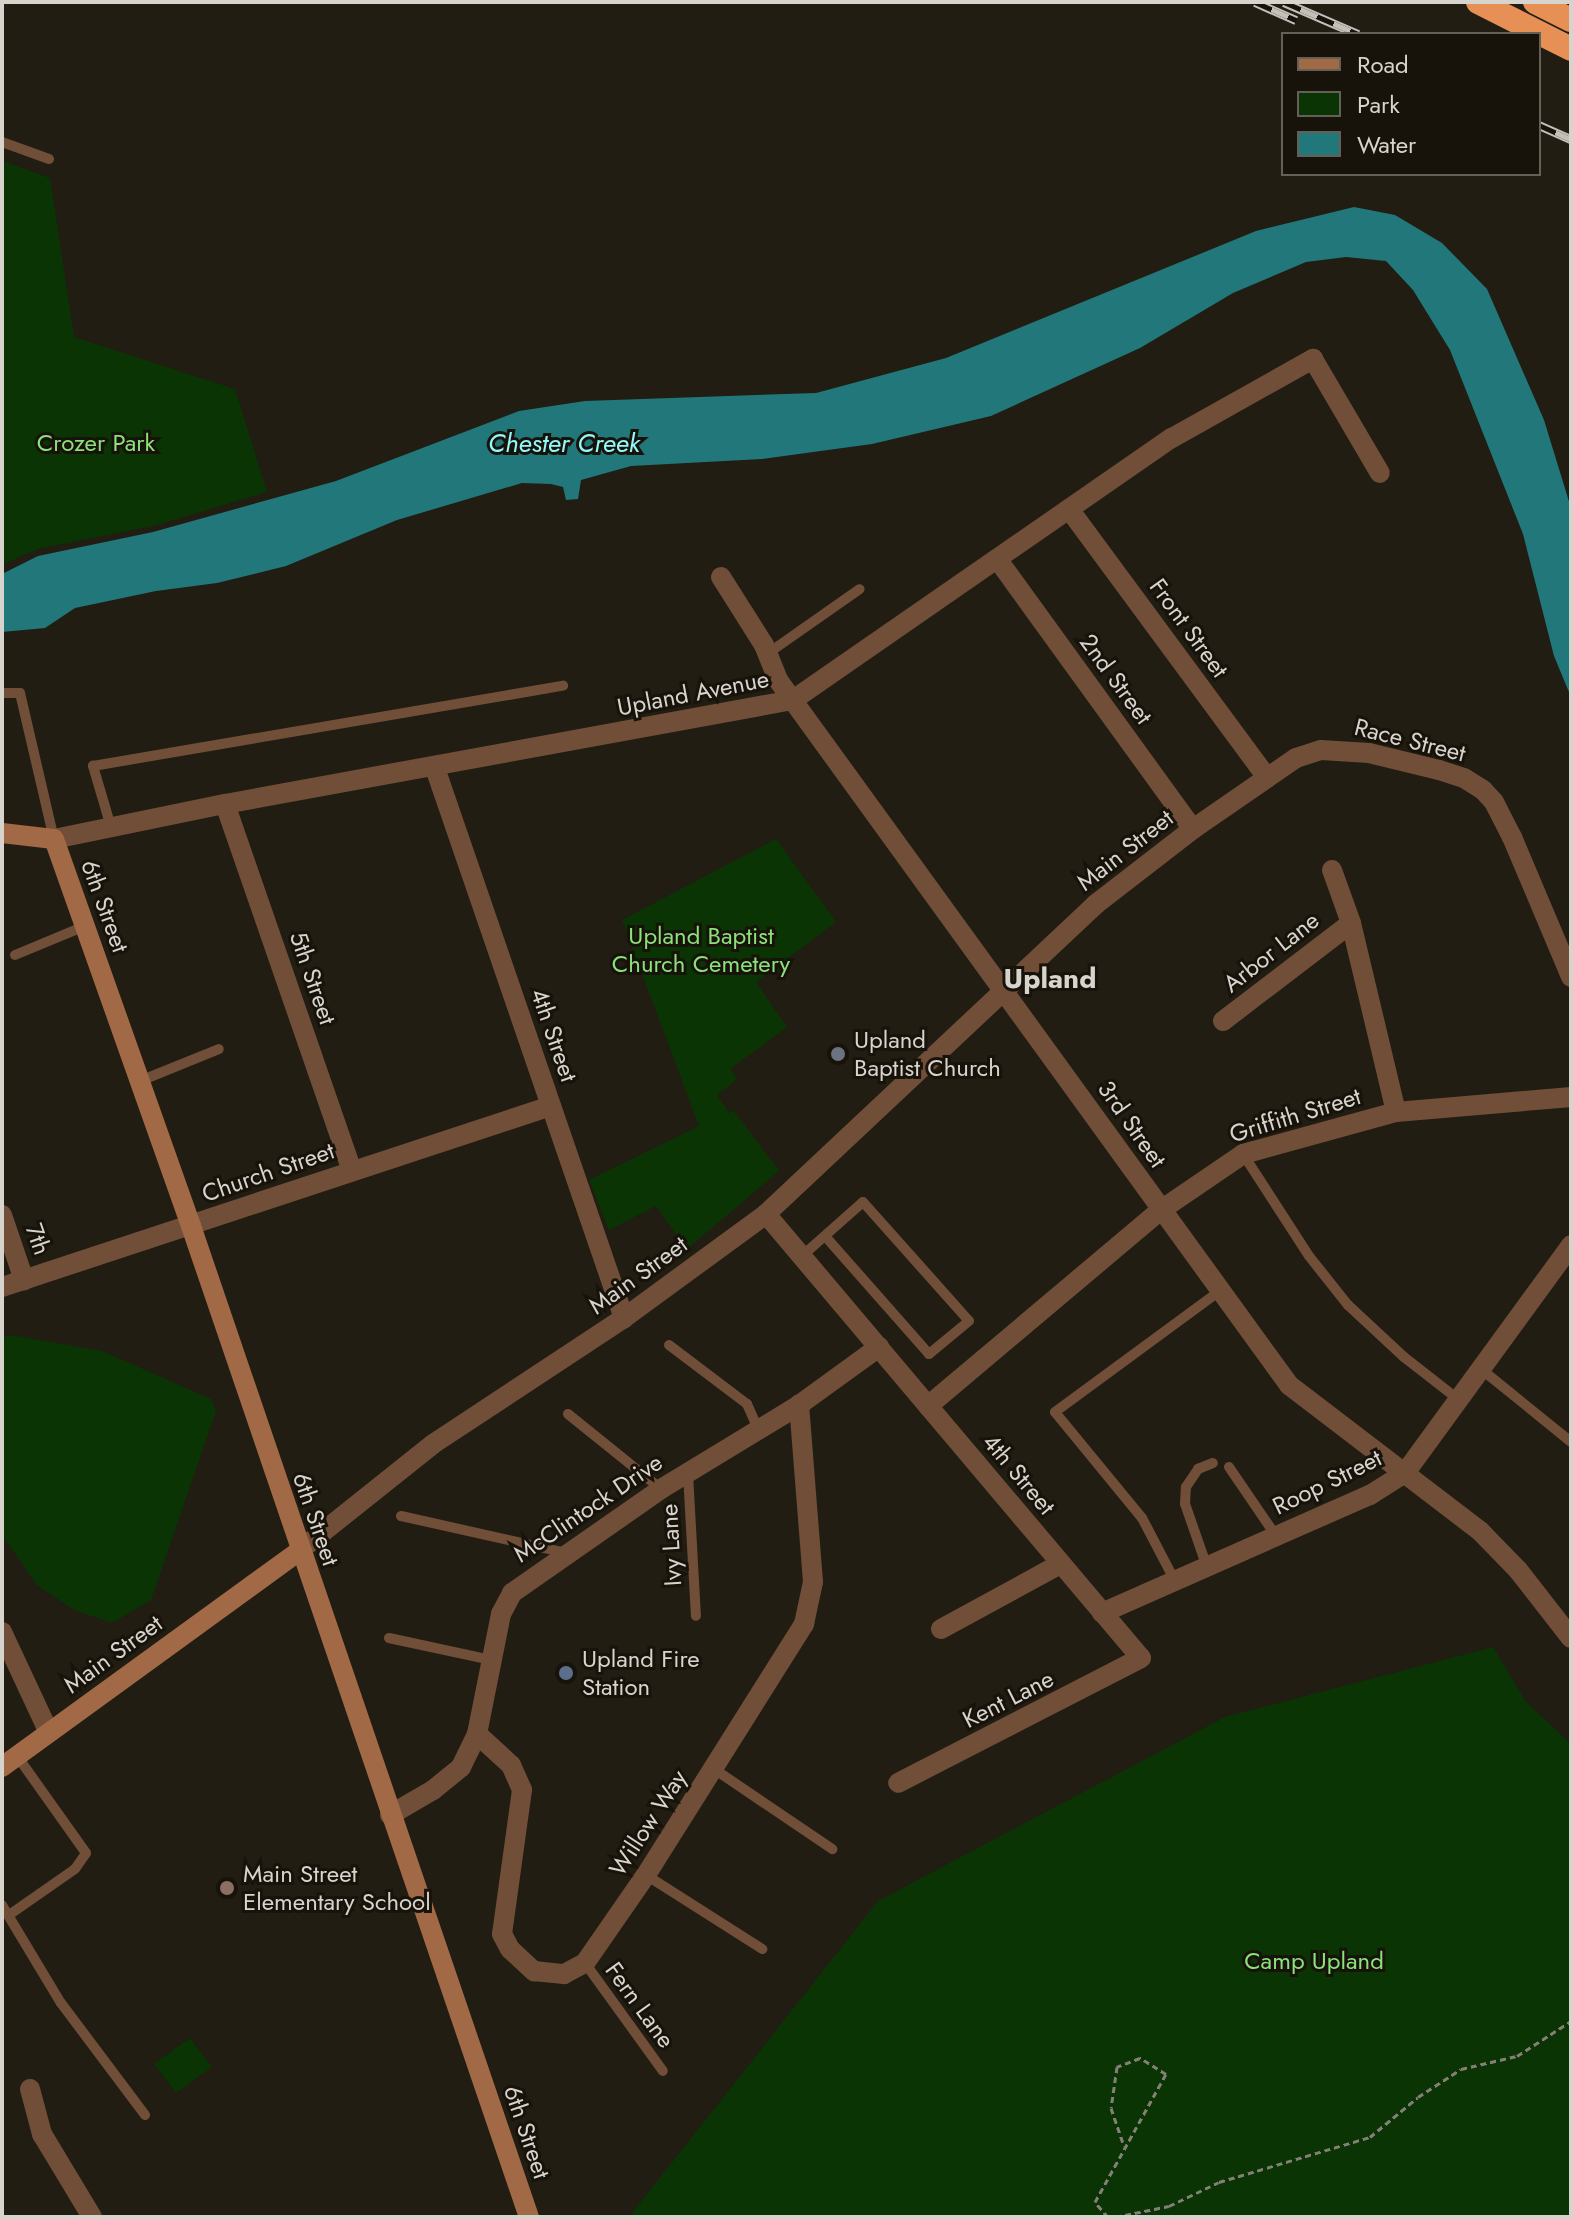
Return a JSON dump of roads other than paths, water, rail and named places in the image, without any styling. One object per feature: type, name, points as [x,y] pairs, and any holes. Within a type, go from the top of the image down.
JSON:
[{"type":"highway","points":[[1478,2],[1537,32]]},
{"type":"highway","points":[[1535,2],[1571,20]]},
{"type":"highway","points":[[1541,34],[1571,49]]},
{"type":"street","name":"Upland Avenue","points":[[2,833],[54,839],[225,804],[435,768],[793,700],[1172,438],[1313,359],[1380,473]]},
{"type":"street","name":"Front Street","points":[[1069,509],[1267,778]]},
{"type":"street","name":"2nd Street","points":[[998,560],[1193,829]]},
{"type":"street","name":"3rd Street","points":[[721,577],[767,654],[778,680],[1005,988],[1289,1385],[1480,1531],[1518,1570],[1571,1638]]},
{"type":"street","name":"Race Street","points":[[1267,778],[1309,753],[1343,749],[1439,770],[1483,790],[1494,802],[1512,837],[1571,977]]},
{"type":"street","name":"4th Street","points":[[435,768],[624,1318]]},
{"type":"street","name":"Main Street","points":[[10,1762],[299,1551],[433,1444],[624,1318],[766,1214],[1096,904],[1193,829],[1267,778]]},
{"type":"street","name":"5th Street","points":[[225,804],[352,1170]]},
{"type":"street","name":"6th Street","points":[[54,839],[191,1226],[299,1551],[529,2217]]},
{"type":"street","points":[[1332,870],[1351,923],[1396,1112]]},
{"type":"street","name":"Arbor Lane","points":[[1223,1021],[1351,923]]},
{"type":"street","name":"Griffith Street","points":[[928,1406],[1161,1210],[1243,1154],[1396,1112],[1571,1097]]},
{"type":"street","name":"Church Street","points":[[2,1287],[551,1106]]},
{"type":"street","name":"4th Street","points":[[766,1214],[1141,1658]]},
{"type":"street","name":"7th","points":[[2,1215],[24,1280]]},
{"type":"street","name":"Roop Street","points":[[1102,1613],[1370,1495],[1405,1473],[1481,1369],[1563,1278],[1571,1245]]},
{"type":"street","name":"McClintock Drive","points":[[390,1815],[433,1790],[461,1767],[477,1734],[507,1598],[661,1489],[799,1405],[879,1347]]},
{"type":"street","name":"Willow Way","points":[[585,1963],[646,1875],[804,1624],[813,1582],[799,1405]]},
{"type":"street","points":[[941,1629],[1060,1564]]},
{"type":"street","points":[[2,1632],[49,1733]]},
{"type":"street","name":"Kent Lane","points":[[898,1783],[1141,1658]]},
{"type":"street","points":[[477,1734],[511,1765],[522,1790],[502,1934],[510,1949],[534,1971],[564,1974],[585,1963]]},
{"type":"street","points":[[30,2089],[42,2134],[92,2217]]},
{"type":"lane","points":[[2,142],[49,159]]},
{"type":"lane","points":[[767,654],[860,589]]},
{"type":"lane","points":[[111,827],[93,766],[563,686]]},
{"type":"lane","points":[[2,693],[20,693],[54,839]]},
{"type":"lane","points":[[15,955],[85,926]]},
{"type":"lane","points":[[140,1081],[219,1049]]},
{"type":"lane","points":[[1243,1154],[1309,1256],[1348,1305],[1404,1357],[1459,1400]]},
{"type":"lane","points":[[802,1256],[863,1202],[969,1321],[929,1354],[825,1236]]},
{"type":"lane","points":[[1175,1581],[1142,1518],[1055,1412],[1221,1290]]},
{"type":"lane","points":[[669,1345],[747,1404],[758,1429]]},
{"type":"lane","points":[[1481,1369],[1571,1442]]},
{"type":"lane","points":[[568,1414],[661,1489]]},
{"type":"lane","points":[[1207,1567],[1185,1504],[1186,1487],[1198,1469],[1213,1463]]},
{"type":"lane","points":[[1229,1467],[1276,1536]]},
{"type":"lane","name":"Ivy Lane","points":[[687,1472],[696,1616]]},
{"type":"lane","points":[[401,1516],[567,1553]]},
{"type":"lane","points":[[389,1638],[491,1660]]},
{"type":"lane","points":[[9,1915],[75,1869],[86,1853],[10,1762]]},
{"type":"lane","points":[[714,1769],[832,1849]]},
{"type":"lane","points":[[646,1875],[762,1949]]},
{"type":"lane","points":[[2,1905],[61,2003],[145,2115]]},
{"type":"lane","name":"Fern Lane","points":[[585,1963],[663,2071]]},
{"type":"water","name":"Chester Creek","points":[[1354,207],[1395,215],[1442,243],[1487,289],[1544,420],[1571,508],[1571,697],[1554,656],[1523,534],[1450,350],[1413,290],[1386,261],[1346,257],[1306,262],[1233,293],[1140,348],[991,416],[872,444],[762,459],[631,466],[581,480],[578,499],[566,500],[563,487],[522,483],[397,520],[286,566],[217,583],[156,591],[75,608],[45,628],[2,632],[2,574],[38,556],[153,532],[336,481],[519,411],[585,401],[816,393],[946,358],[1256,231]]},
{"type":"railway","points":[[1255,2],[1296,20]]},
{"type":"railway","points":[[1284,2],[1353,32]]},
{"type":"railway","points":[[1541,126],[1571,139]]},
{"type":"place","name":"Upland Baptist Church","points":[[838,1054]]},
{"type":"place","name":"Upland Fire Station","points":[[566,1673]]},
{"type":"place","name":"Main Street Elementary School","points":[[227,1888]]},
{"type":"district","name":"Upland","points":[[1050,979]]},
{"type":"park label","name":"Crozer Park","points":[[96,443]]},
{"type":"park label","name":"Upland Baptist Church Cemetery","points":[[701,950]]},
{"type":"park label","name":"Camp Upland","points":[[1314,1961]]}]
